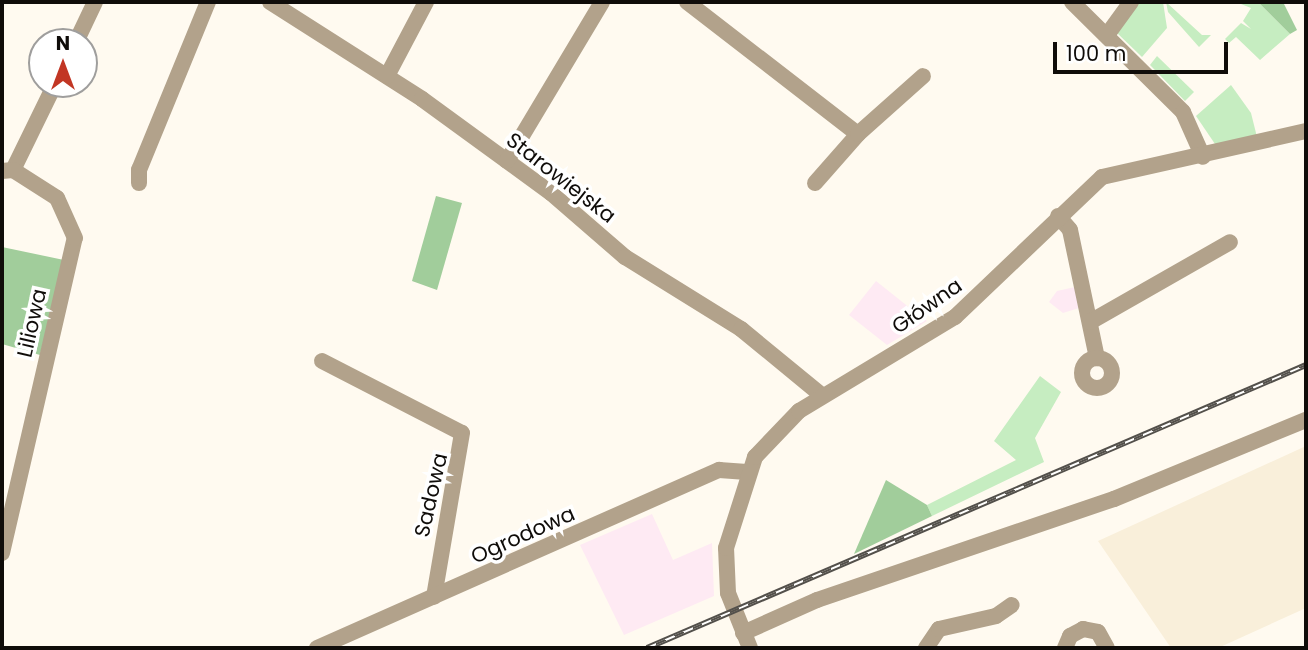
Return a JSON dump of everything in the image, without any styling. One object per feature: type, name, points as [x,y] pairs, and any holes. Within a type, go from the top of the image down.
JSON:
[{"type":"street","points":[[83,28],[95,2]]},
{"type":"street","points":[[139,183],[139,170],[208,2]]},
{"type":"street","name":"Starowiejska","points":[[270,2],[387,76],[507,161],[635,264],[741,329],[820,394]]},
{"type":"street","points":[[387,76],[426,2]]},
{"type":"street","points":[[507,161],[602,2]]},
{"type":"street","points":[[687,2],[858,134]]},
{"type":"street","points":[[1072,2],[1183,112],[1203,157]]},
{"type":"street","points":[[1107,36],[1131,2]]},
{"type":"street","points":[[815,183],[858,134],[923,76]]},
{"type":"street","points":[[7,170],[47,98]]},
{"type":"street","name":"Główna","points":[[750,648],[728,593],[724,560],[747,472],[759,451],[820,394],[944,325],[1058,216],[1109,173],[1203,157],[1306,131]]},
{"type":"street","name":"Liliowa","points":[[2,553],[75,239],[57,198],[7,170]]},
{"type":"street","points":[[1058,216],[1070,230],[1097,358]]},
{"type":"street","points":[[1090,322],[1230,242]]},
{"type":"street","name":"Sadowa","points":[[322,361],[462,433],[434,597]]},
{"type":"street","points":[[743,632],[817,600],[1114,499],[1306,420]]},
{"type":"street","name":"Ogrodowa","points":[[317,648],[719,470],[747,472]]},
{"type":"street","points":[[926,648],[939,629],[996,616],[1012,605]]},
{"type":"street","points":[[1065,648],[1070,636],[1083,629],[1098,632],[1107,648]]},
{"type":"shaded area","points":[[876,281],[927,321],[887,345],[849,315]]},
{"type":"shaded area","points":[[1075,287],[1079,308],[1063,313],[1049,302],[1057,291]]},
{"type":"shaded area","points":[[1306,446],[1306,608],[1218,648],[1171,648],[1098,541]]},
{"type":"shaded area","points":[[652,514],[673,560],[712,543],[714,596],[624,635],[580,545]]},
{"type":"green space","points":[[1135,2],[1163,2],[1167,28],[1142,57],[1116,32]]},
{"type":"green space","points":[[1166,2],[1202,35],[1211,35],[1199,47],[1168,12]]},
{"type":"green space","points":[[1236,2],[1258,2],[1290,34],[1260,60],[1236,37],[1229,43],[1225,39],[1241,23],[1251,29],[1243,21],[1251,8]]},
{"type":"green space","points":[[1258,2],[1283,2],[1297,30],[1290,34]]},
{"type":"green space","points":[[1157,56],[1194,92],[1185,101],[1150,65]]},
{"type":"green space","points":[[1231,85],[1251,113],[1257,137],[1215,144],[1196,116]]},
{"type":"green space","points":[[436,196],[462,203],[437,290],[412,281]]},
{"type":"green space","points":[[2,247],[64,260],[40,355],[2,344]]},
{"type":"green space","points":[[1040,376],[1061,392],[1035,438],[1044,462],[932,516],[927,505],[1016,460],[994,441]]},
{"type":"green space","points":[[886,480],[927,505],[932,516],[854,554]]},
{"type":"railway","points":[[647,648],[1306,365]]}]
